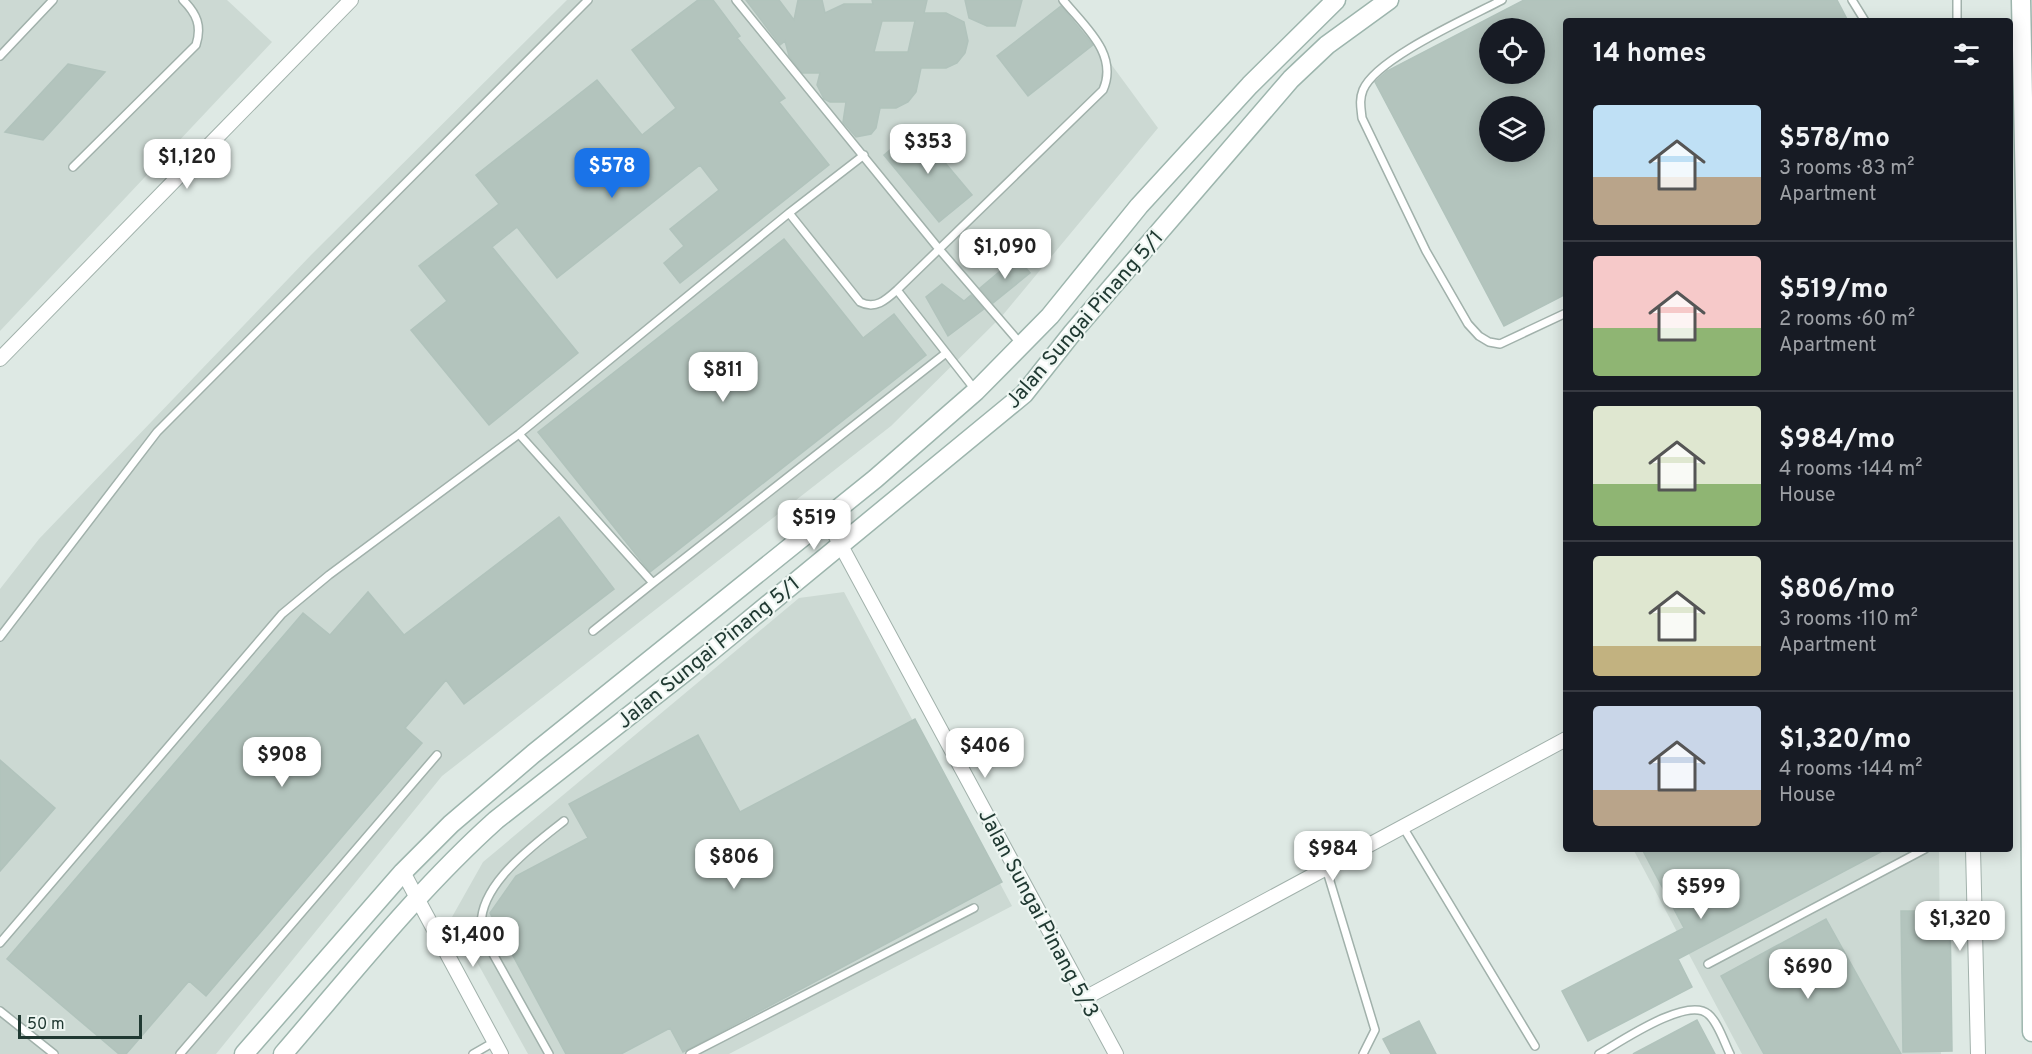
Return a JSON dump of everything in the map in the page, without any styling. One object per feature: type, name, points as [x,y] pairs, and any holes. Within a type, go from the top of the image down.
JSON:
[{"type":"street","points":[[0,359],[351,0]]},
{"type":"street","name":"Jalan Sungai Pinang 5/1","points":[[244,1054],[403,872],[451,824],[533,754],[826,519],[976,391],[1050,316],[1139,206],[1250,85],[1335,0]]},
{"type":"street","name":"Jalan Sungai Pinang 5/1","points":[[283,1054],[417,897],[496,820],[708,654],[1024,394],[1073,332],[1292,79],[1327,45],[1389,0]]},
{"type":"street","points":[[2021,0],[2029,302],[2032,1032]]},
{"type":"street","name":"Jalan Sungai Pinang 5/3","points":[[826,519],[1116,1054]]},
{"type":"street","points":[[1085,998],[1563,741]]},
{"type":"street","points":[[1973,852],[1978,1054]]},
{"type":"street","points":[[403,872],[498,1048]]},
{"type":"lane","points":[[0,56],[53,0]]},
{"type":"lane","points":[[73,167],[196,45],[200,28],[196,16],[183,0]]},
{"type":"lane","points":[[0,637],[157,432],[588,0]]},
{"type":"lane","points":[[736,0],[939,249],[1022,345]]},
{"type":"lane","points":[[789,213],[860,302],[869,305],[879,304],[897,290],[1103,90],[1108,72],[1103,50],[1063,0]]},
{"type":"lane","points":[[1502,0],[1384,65],[1371,77],[1363,89],[1360,102],[1362,118],[1426,251],[1468,324],[1479,336],[1489,342],[1500,344],[1563,314]]},
{"type":"lane","points":[[1852,0],[1863,18]]},
{"type":"lane","points":[[1957,0],[1958,18]]},
{"type":"lane","points":[[0,943],[282,614],[329,575],[519,434],[789,213],[864,155]]},
{"type":"lane","points":[[897,290],[976,391]]},
{"type":"lane","points":[[593,631],[946,353]]},
{"type":"lane","points":[[519,434],[653,584]]},
{"type":"lane","points":[[180,1054],[436,755]]},
{"type":"lane","points":[[549,1054],[483,936],[480,919],[490,893],[507,872],[525,852],[564,821]]},
{"type":"lane","points":[[1403,826],[1535,1046]]},
{"type":"lane","points":[[1708,964],[1919,852]]},
{"type":"lane","points":[[1326,868],[1375,1030],[1363,1054]]},
{"type":"lane","points":[[690,1054],[974,908]]},
{"type":"lane","points":[[1599,1054],[1678,1011],[1696,1008],[1708,1014],[1730,1054]]},
{"type":"lane","points":[[0,1011],[54,1054]]},
{"type":"lane","points":[[473,1054],[498,1048]]},
{"type":"shaded area","points":[[0,0],[227,0],[272,42],[0,331]]},
{"type":"shaded area","points":[[567,0],[1064,0],[1158,128],[1002,316],[891,426],[442,776],[216,1054],[0,1054],[0,589],[39,539],[312,254]]},
{"type":"shaded area","points":[[844,592],[1012,906],[729,1054],[528,1054],[452,917],[483,862],[799,598]]},
{"type":"shaded area","points":[[1635,852],[1939,852],[1941,1054],[1742,1054]]},
{"type":"building","points":[[698,0],[713,0],[740,36],[737,38],[785,98],[779,102],[829,165],[680,283],[664,263],[684,246],[670,229],[719,190],[700,165],[557,278],[517,227],[492,247],[578,353],[489,425],[411,330],[447,301],[419,266],[499,204],[476,175],[597,80],[642,135],[676,108],[632,50]]},
{"type":"building","points":[[746,0],[779,0],[794,20],[798,0],[822,0],[825,13],[844,4],[873,4],[872,0],[927,0],[924,13],[946,13],[964,22],[968,41],[965,53],[957,63],[946,68],[921,68],[916,92],[908,102],[896,108],[880,108],[876,128],[871,134],[856,137],[843,122],[846,102],[830,102],[824,99],[817,85],[820,73],[802,73],[789,56],[785,41],[780,45]],"holes":[[[882,21],[915,21],[908,52],[874,52]]]},
{"type":"building","points":[[965,0],[1022,0],[1015,26],[987,26],[969,18]]},
{"type":"building","points":[[1524,0],[1837,0],[1846,18],[1563,18],[1563,296],[1504,326],[1375,82],[1387,71],[1479,23],[1479,84],[1545,84],[1545,18],[1489,18]]},
{"type":"building","points":[[1061,6],[1093,45],[1028,96],[997,56]]},
{"type":"building","points":[[68,64],[105,72],[43,140],[5,132]]},
{"type":"building","points":[[916,128],[972,195],[939,222],[884,155]]},
{"type":"building","points":[[784,239],[863,338],[894,314],[926,355],[650,572],[538,432]]},
{"type":"building","points":[[1017,257],[1030,273],[993,303],[980,288]]},
{"type":"building","points":[[942,284],[964,301],[971,295],[984,309],[948,336],[926,297]]},
{"type":"building","points":[[559,517],[614,589],[464,704],[446,680],[405,728],[422,743],[206,996],[189,981],[126,1054],[119,1054],[7,959],[303,613],[330,635],[368,592],[404,635]]},
{"type":"building","points":[[915,719],[1002,882],[683,1052],[670,1028],[621,1054],[566,1054],[490,913],[516,876],[588,838],[569,804],[698,735],[740,812]]},
{"type":"building","points":[[0,760],[55,808],[0,871]]},
{"type":"building","points":[[1644,852],[1880,852],[1678,959],[1692,987],[1588,1041],[1562,991],[1684,928]]},
{"type":"building","points":[[1901,911],[1950,911],[1952,1051],[1903,1052]]},
{"type":"building","points":[[1826,919],[1901,1054],[1764,1054],[1721,976]]},
{"type":"building","points":[[1697,1020],[1715,1054],[1633,1054]]},
{"type":"building","points":[[1419,1021],[1436,1054],[1391,1054],[1383,1039]]}]
